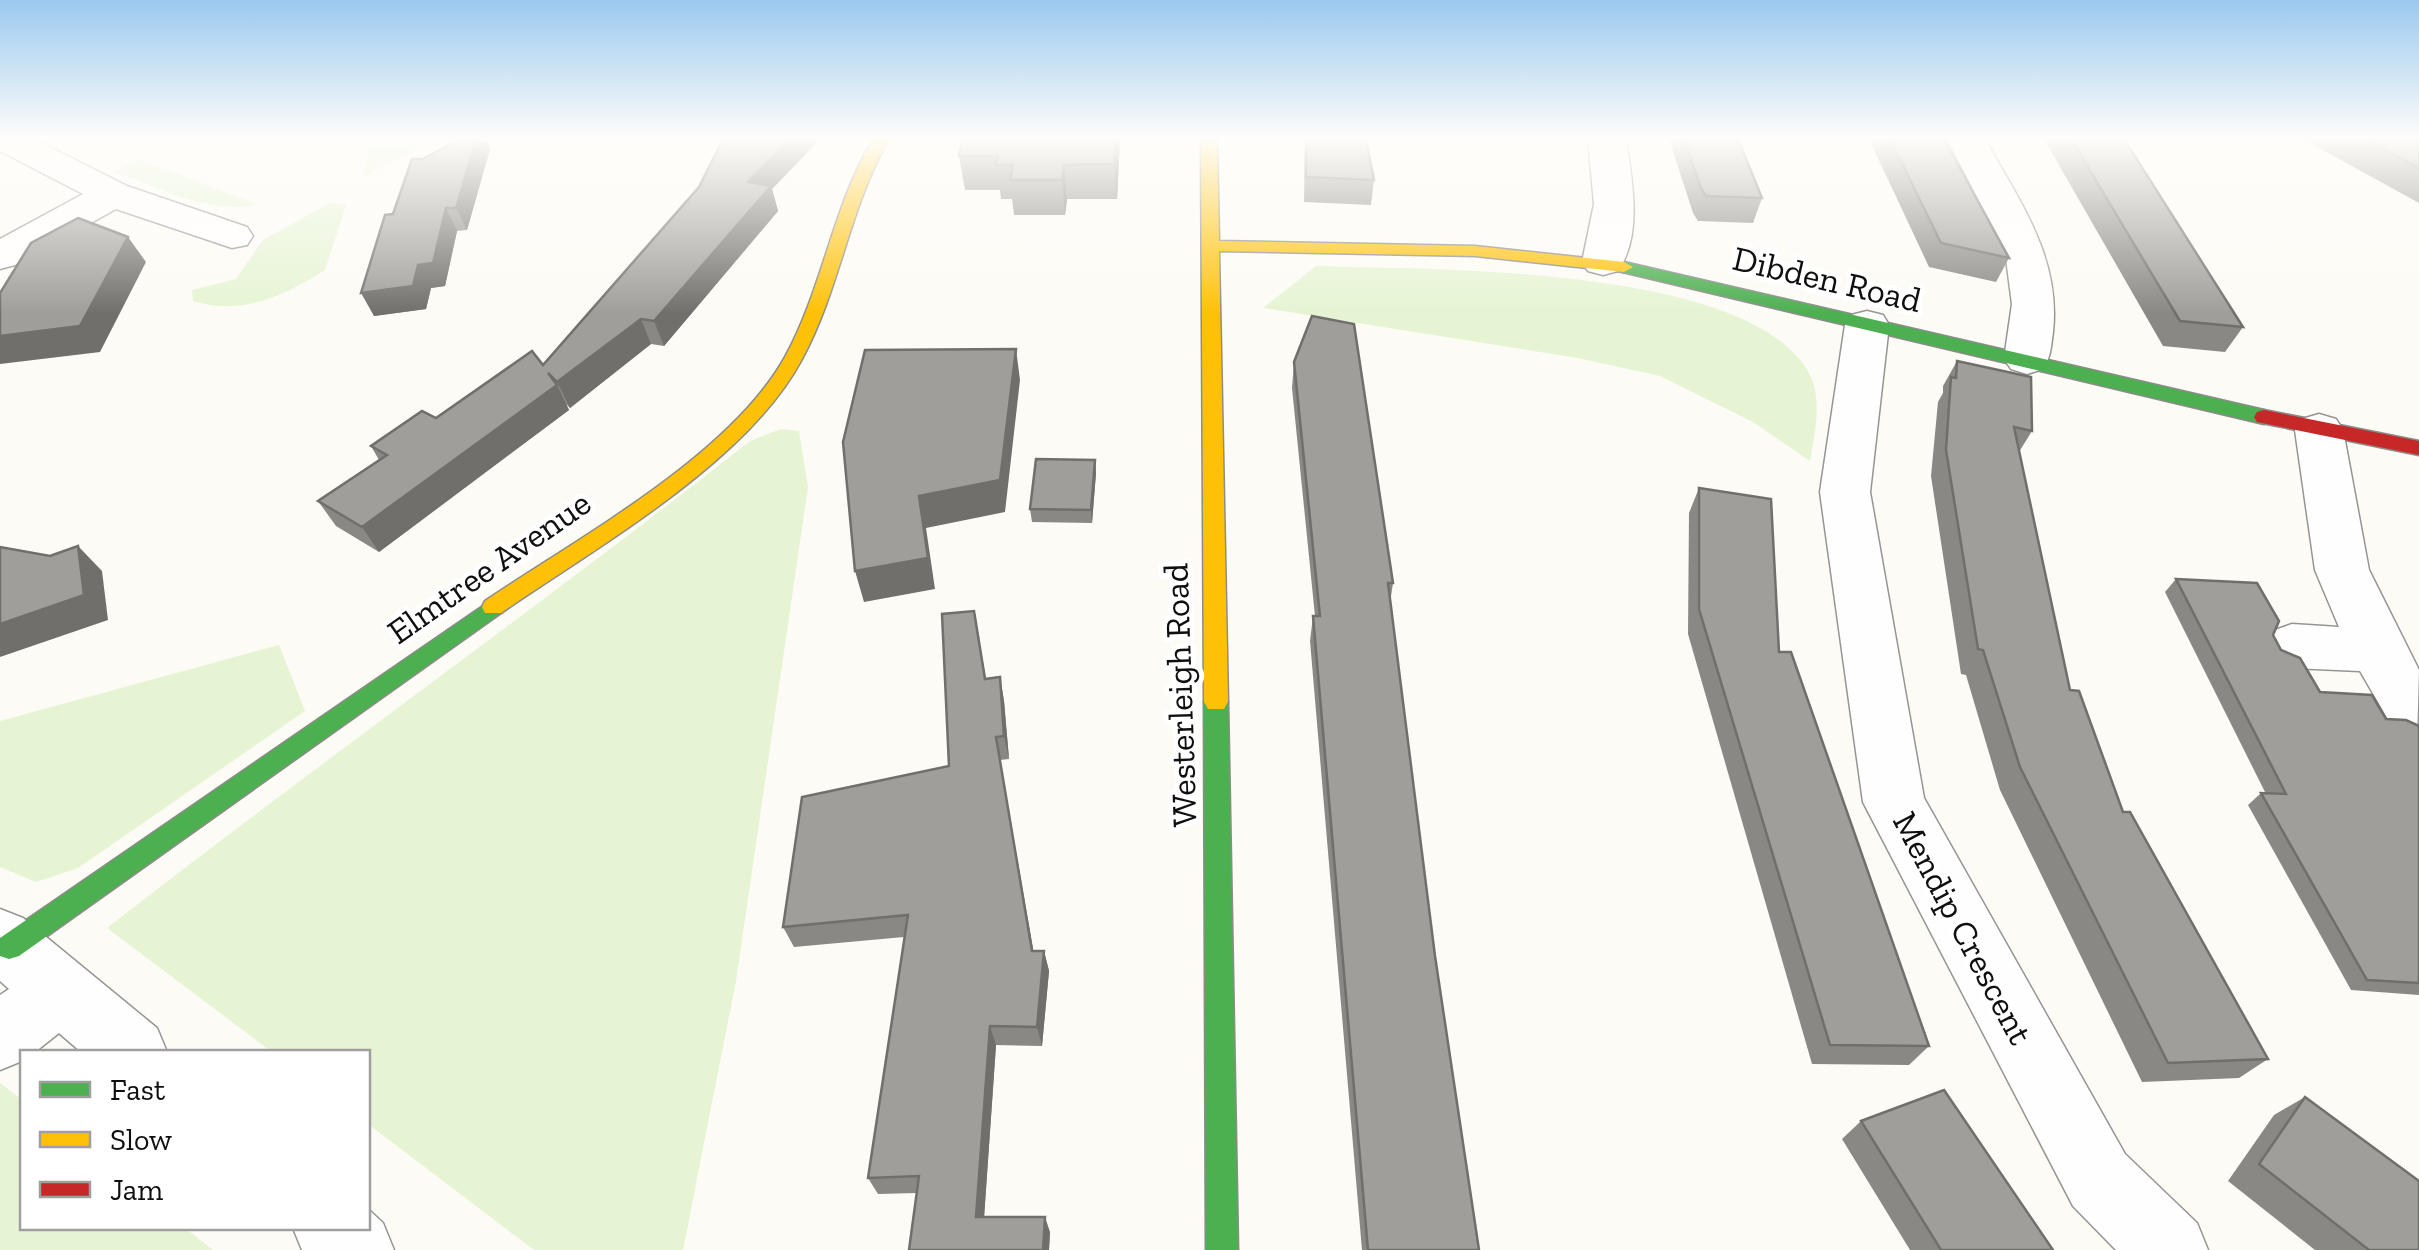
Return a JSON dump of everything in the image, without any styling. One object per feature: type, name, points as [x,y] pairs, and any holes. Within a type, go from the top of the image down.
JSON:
[{"type":"street","points":[[0,256],[107,197]]},
{"type":"street","points":[[122,197],[232,236]]},
{"type":"street","name":"Elmtree Avenue","points":[[4,943],[694,465],[779,380],[800,347],[846,197]]},
{"type":"street","name":"Westerleigh Road","points":[[1210,197],[1222,1250]]},
{"type":"street","points":[[1603,262],[1613,197]]},
{"type":"street","points":[[1997,197],[2026,251],[2034,304],[2028,359]]},
{"type":"street","name":"Dibden Road","points":[[1210,246],[1475,250],[1603,262],[2319,430],[2419,448]]},
{"type":"street","name":"Mendip Crescent","points":[[1867,325],[1845,492],[1894,802],[2099,1180],[2170,1250]]},
{"type":"street","points":[[2319,430],[2342,570],[2376,650],[2417,716]]},
{"type":"street","points":[[2292,646],[2376,650]]},
{"type":"street","points":[[4,943],[130,1050]]},
{"type":"street","points":[[0,1037],[60,990]]},
{"type":"street","points":[[333,1230],[356,1250]]},
{"type":"green space","points":[[185,197],[238,197],[258,205],[240,207]]},
{"type":"green space","points":[[330,203],[346,205],[325,270],[278,295],[245,305],[193,301],[192,290],[236,279],[263,240]]},
{"type":"green space","points":[[1316,266],[1431,269],[1577,280],[1649,291],[1714,308],[1767,332],[1804,365],[1816,400],[1810,461],[1753,422],[1660,376],[1578,358],[1263,308]]},
{"type":"green space","points":[[781,429],[799,431],[808,487],[736,981],[683,1250],[534,1250],[370,1126],[370,1050],[269,1050],[107,928],[750,441]]},
{"type":"green space","points":[[279,645],[305,711],[78,868],[36,882],[0,867],[0,721]]},
{"type":"green space","points":[[0,1083],[20,1098],[20,1230],[188,1230],[213,1250],[0,1250]]},
{"type":"building","points":[[399,197],[459,197],[456,208],[446,208],[433,263],[418,265],[413,286],[361,293],[385,215],[393,214]]},
{"type":"building","points":[[690,197],[761,197],[654,321],[641,319],[557,382],[548,373],[557,385],[362,527],[318,501],[387,455],[371,446],[422,411],[436,418],[532,351],[543,365]]},
{"type":"building","points":[[1919,197],[1976,197],[2009,258],[1941,243]]},
{"type":"building","points":[[2106,197],[2161,197],[2243,327],[2180,321]]},
{"type":"building","points":[[78,218],[128,237],[80,326],[0,336],[0,293],[31,243]]},
{"type":"building","points":[[1312,316],[1354,324],[1393,583],[1388,583],[1435,956],[1479,1250],[1368,1250],[1313,616],[1320,616],[1294,362]]},
{"type":"building","points":[[1016,349],[1000,480],[919,496],[928,558],[855,571],[843,442],[865,350]]},
{"type":"building","points":[[1957,361],[2031,377],[2032,431],[2014,427],[2070,690],[2079,691],[2123,812],[2130,812],[2268,1059],[2168,1063],[2020,767],[1983,650],[1978,649],[1946,450],[1951,377],[1956,378]]},
{"type":"building","points":[[1036,459],[1095,460],[1091,510],[1030,509]]},
{"type":"building","points":[[1699,488],[1771,499],[1779,652],[1791,652],[1929,1046],[1830,1045],[1699,609]]},
{"type":"building","points":[[78,546],[84,595],[0,624],[0,547],[50,556]]},
{"type":"building","points":[[2176,579],[2257,583],[2279,621],[2273,635],[2281,650],[2300,658],[2320,692],[2372,695],[2386,719],[2406,720],[2419,726],[2419,983],[2367,980],[2261,793],[2286,794]]},
{"type":"building","points":[[974,611],[985,679],[1000,677],[1004,736],[996,737],[1032,951],[1044,951],[1037,1027],[990,1026],[976,1217],[1045,1217],[1043,1250],[909,1250],[919,1176],[868,1178],[908,915],[783,927],[802,797],[949,766],[942,614]]},
{"type":"building","points":[[1944,1090],[2053,1250],[1941,1250],[1861,1121]]},
{"type":"building","points":[[2305,1097],[2419,1181],[2419,1250],[2369,1250],[2259,1164]]},
{"type":"traffic: fast","points":[[1624,267],[2264,417]]},
{"type":"traffic: fast","points":[[9,947],[493,607]]},
{"type":"traffic: fast","points":[[1216,702],[1222,1250]]},
{"type":"traffic: slow","points":[[493,607],[654,497],[733,432],[766,398],[805,336],[851,197]]},
{"type":"traffic: slow","points":[[1210,197],[1216,702]]},
{"type":"traffic: slow","points":[[1210,246],[1475,251],[1624,267]]},
{"type":"traffic: jam","points":[[2264,417],[2419,448]]}]
